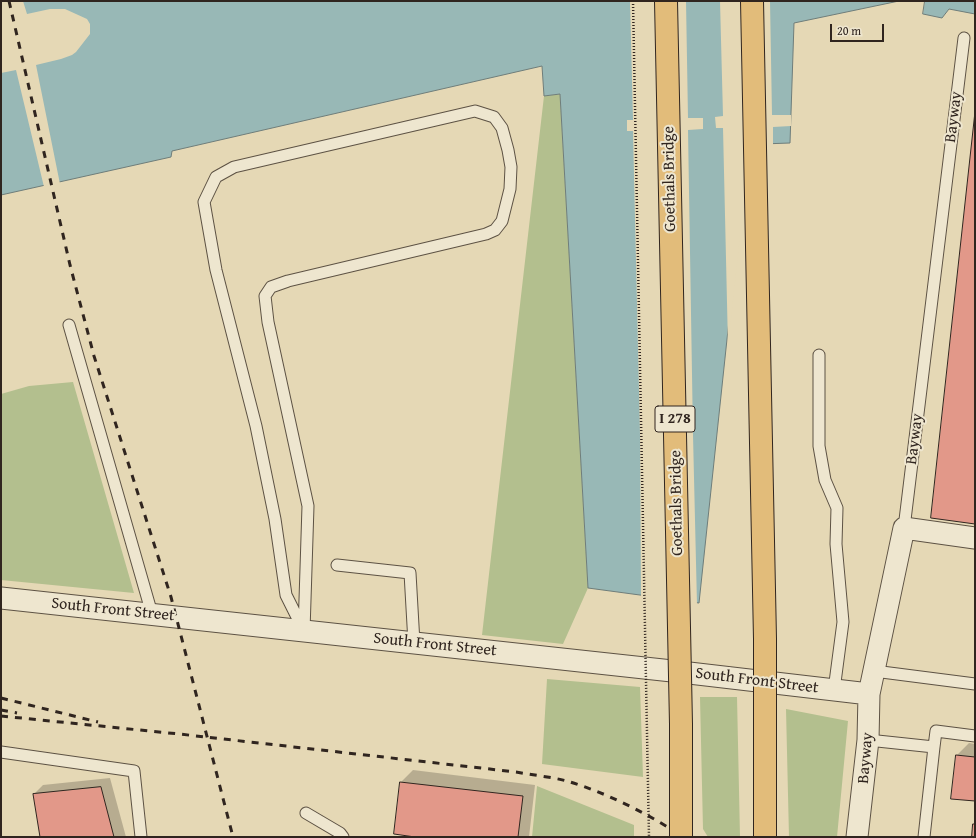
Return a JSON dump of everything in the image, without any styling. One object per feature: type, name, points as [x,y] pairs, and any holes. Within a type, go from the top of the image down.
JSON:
[{"type":"highway","name":"Goethals Bridge","points":[[666,1],[681,716],[681,837]]},
{"type":"highway","points":[[752,1],[765,639],[765,837]]},
{"type":"street","points":[[904,528],[975,538]]},
{"type":"street","name":"Bayway","points":[[857,837],[868,740],[869,694],[904,528]]},
{"type":"street","name":"South Front Street","points":[[1,598],[869,694]]},
{"type":"lane","name":"Bayway","points":[[904,528],[964,38]]},
{"type":"lane","points":[[475,111],[494,117],[502,128],[511,167],[509,195],[502,221],[495,230],[486,234],[288,281],[271,287],[265,296],[268,322],[308,506],[304,631],[286,595],[272,504],[256,426],[216,270],[204,202],[216,177],[234,167],[475,111]]},
{"type":"lane","points":[[69,325],[152,614]]},
{"type":"lane","points":[[819,355],[819,446],[825,480],[837,508],[836,544],[843,622],[834,690]]},
{"type":"lane","points":[[337,565],[410,573],[414,643]]},
{"type":"lane","points":[[874,671],[975,684]]},
{"type":"lane","points":[[924,837],[936,731],[975,736]]},
{"type":"lane","points":[[868,740],[934,747]]},
{"type":"lane","points":[[1,752],[134,771],[141,837]]},
{"type":"lane","points":[[306,813],[340,833],[343,837]]},
{"type":"path","name":"Goethals Bridge","points":[[634,1],[649,837]]},
{"type":"green space","points":[[560,94],[588,588],[563,644],[482,635],[544,96]]},
{"type":"green space","points":[[73,382],[134,593],[1,580],[1,394],[29,386]]},
{"type":"green space","points":[[547,679],[640,687],[643,777],[542,764]]},
{"type":"green space","points":[[700,697],[737,697],[740,837],[708,837],[703,829]]},
{"type":"green space","points":[[786,709],[848,721],[837,837],[789,837]]},
{"type":"green space","points":[[537,786],[634,825],[634,837],[532,837]]},
{"type":"water","points":[[1,1],[899,1],[794,23],[790,143],[762,144],[744,179],[699,603],[588,588],[560,94],[544,96],[542,66],[172,151],[171,157],[1,195]]},
{"type":"water","points":[[925,1],[975,1],[975,14],[949,9],[942,18],[923,14]]},
{"type":"pier","points":[[1,1],[23,1],[27,14],[50,9],[65,9],[87,19],[90,24],[90,34],[76,52],[61,59],[36,65],[60,184],[44,187],[16,70],[1,73]]},
{"type":"pier","points":[[630,1],[686,1],[688,118],[703,118],[703,129],[688,130],[697,605],[641,597],[640,435],[633,131],[627,131],[627,120],[633,120]]},
{"type":"pier","points":[[720,1],[770,1],[772,115],[791,115],[791,126],[773,127],[773,146],[764,146],[746,181],[728,346],[723,128],[716,128],[715,117],[723,116]]},
{"type":"building","points":[[975,112],[975,524],[931,518]]},
{"type":"building","points":[[956,755],[975,757],[975,801],[951,799]]},
{"type":"building","points":[[400,782],[523,796],[518,837],[415,837],[394,834]]},
{"type":"building","points":[[101,787],[114,837],[40,837],[33,794]]},
{"type":"building","points":[[973,824],[975,824],[975,837],[972,837]]},
{"type":"railway","points":[[9,1],[70,265],[94,356],[171,597],[233,837]]},
{"type":"railway","points":[[1,698],[98,722]]},
{"type":"railway","points":[[1,710],[17,713]]},
{"type":"railway","points":[[1,716],[179,734],[516,772],[548,777],[567,781],[612,798],[642,812],[683,837]]}]
